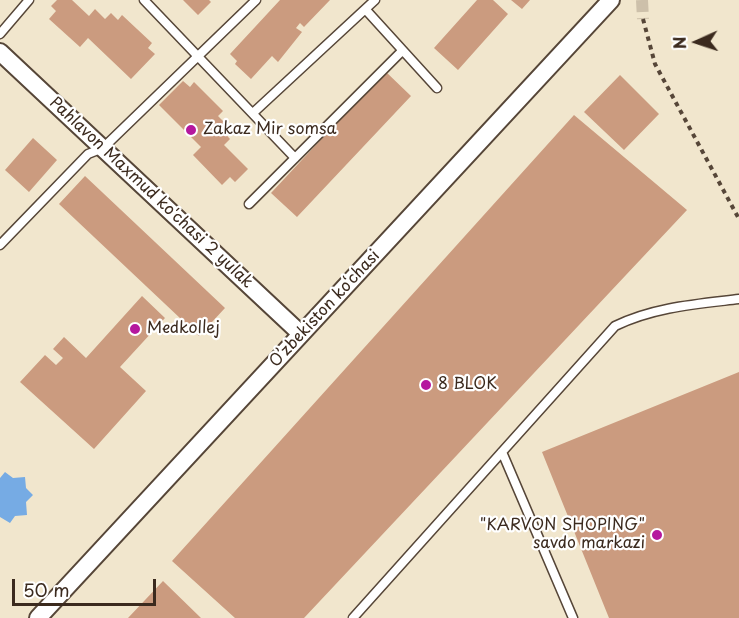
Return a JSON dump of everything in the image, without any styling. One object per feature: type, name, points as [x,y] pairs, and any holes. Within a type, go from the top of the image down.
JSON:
[{"type":"street","name":"O’zbekiston ko‘chasi","points":[[42,617],[611,0]]},
{"type":"street","name":"Pahlavon Maxmud ko'chasi 2 yulak","points":[[0,52],[301,334]]},
{"type":"lane","points":[[0,34],[29,0]]},
{"type":"lane","points":[[144,0],[295,158]]},
{"type":"lane","points":[[0,245],[88,154],[103,148],[256,0]]},
{"type":"lane","points":[[253,113],[375,0]]},
{"type":"lane","points":[[366,10],[437,88]]},
{"type":"lane","points":[[249,204],[402,51]]},
{"type":"lane","points":[[353,618],[615,326],[637,315],[672,307],[739,298]]},
{"type":"lane","points":[[502,452],[573,618]]},
{"type":"path","points":[[643,19],[656,64],[739,219]]},
{"type":"water","points":[[5,472],[13,478],[25,477],[26,488],[33,495],[26,502],[27,515],[15,516],[10,523],[0,517],[0,478]]},
{"type":"building","points":[[57,0],[72,0],[89,16],[95,9],[105,19],[111,13],[118,20],[122,15],[152,43],[148,48],[155,54],[131,79],[88,38],[80,47],[49,19],[56,11],[51,6]]},
{"type":"building","points":[[183,0],[209,0],[211,2],[198,15]]},
{"type":"building","points":[[280,0],[330,0],[304,27],[300,23],[296,28],[302,32],[278,62],[272,56],[251,79],[235,64],[237,61],[230,54]]},
{"type":"building","points":[[477,0],[493,0],[508,14],[458,70],[434,48]]},
{"type":"building","points":[[511,0],[530,0],[522,9]]},
{"type":"building","points":[[385,71],[411,96],[297,217],[271,193]]},
{"type":"building","points":[[620,75],[659,114],[624,150],[584,112]]},
{"type":"building","points":[[183,81],[190,87],[194,82],[223,111],[218,116],[225,123],[220,128],[230,139],[224,145],[248,169],[235,182],[230,177],[222,185],[193,155],[201,147],[159,105]]},
{"type":"building","name":"8 BLOK","points":[[574,115],[687,210],[304,618],[235,618],[172,561]]},
{"type":"building","points":[[33,138],[57,160],[29,192],[5,170]]},
{"type":"building","points":[[85,176],[225,308],[199,336],[59,204]]},
{"type":"building","points":[[142,296],[165,318],[120,367],[146,391],[94,449],[20,382],[45,355],[56,365],[63,358],[53,349],[64,337],[86,358]]},
{"type":"building","name":"\"KARVON SHOPING\" savdo markazi","points":[[739,372],[739,618],[609,618],[542,452]]},
{"type":"building","points":[[163,581],[201,618],[128,618]]},
{"type":"tunnel","points":[[642,0],[643,19]]},
{"type":"place","name":"Zakaz Mir somsa","points":[[191,130]]},
{"type":"place","name":"Medkollej","points":[[135,329]]},
{"type":"place","name":"8 BLOK","points":[[426,385]]},
{"type":"place","name":"\"KARVON SHOPING\" savdo markazi","points":[[657,535]]}]
